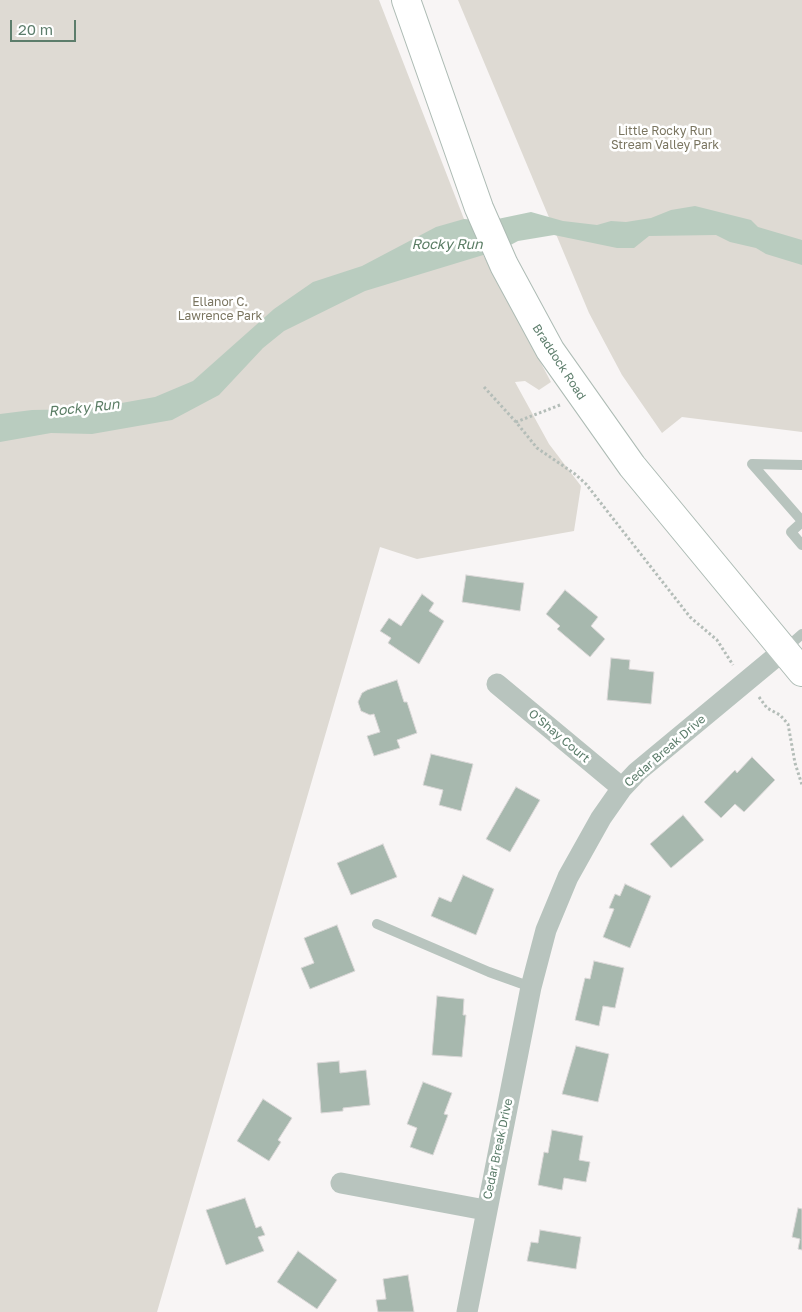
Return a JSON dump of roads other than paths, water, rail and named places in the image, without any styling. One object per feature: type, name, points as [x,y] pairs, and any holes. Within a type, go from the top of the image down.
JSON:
[{"type":"main road","name":"Braddock Road","points":[[406,0],[479,208],[504,265],[550,350],[632,466],[793,642],[802,672]]},
{"type":"street","name":"Cedar Break Drive","points":[[467,1312],[485,1210],[531,987],[546,930],[568,876],[601,818],[622,788],[637,772],[793,642]]},
{"type":"street","name":"O'Shay Court","points":[[497,684],[622,788]]},
{"type":"street","points":[[340,1183],[485,1210]]},
{"type":"lane","points":[[802,464],[752,464],[802,522],[791,532],[802,545]]},
{"type":"lane","points":[[377,924],[489,972],[531,987]]},
{"type":"water","name":"Rocky Run","points":[[695,206],[751,220],[758,227],[802,240],[802,265],[766,254],[756,248],[730,242],[716,235],[649,236],[634,248],[617,248],[554,235],[518,241],[503,249],[365,291],[284,331],[263,348],[219,395],[172,420],[92,434],[51,433],[0,442],[0,414],[32,410],[88,409],[155,397],[193,381],[274,309],[313,282],[362,266],[436,227],[464,219],[488,221],[531,212],[563,221],[597,225],[611,221],[626,222],[651,218],[671,210]]},
{"type":"park label","name":"Little Rocky Run Stream Valley Park","points":[[665,138]]},
{"type":"park label","name":"Ellanor C. Lawrence Park","points":[[220,309]]}]
